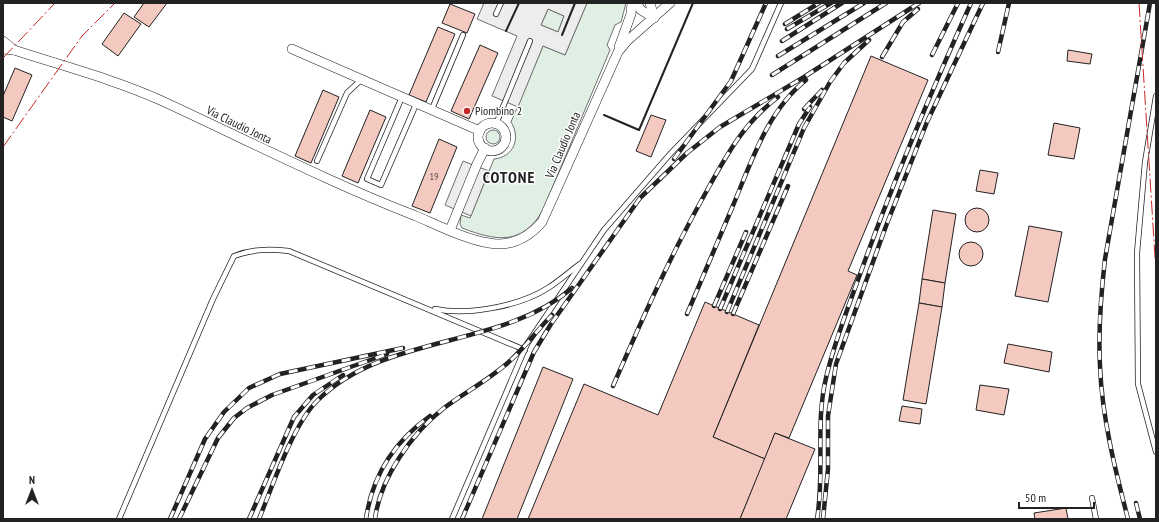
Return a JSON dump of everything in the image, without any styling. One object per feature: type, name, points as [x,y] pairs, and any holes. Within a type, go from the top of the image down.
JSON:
[{"type":"street","points":[[618,52],[631,14],[632,3]]},
{"type":"street","points":[[636,3],[640,10],[654,18]]},
{"type":"street","points":[[650,3],[654,18]]},
{"type":"street","name":"Via Claudio Jonta","points":[[3,49],[14,50],[135,90],[380,203],[478,240],[498,244],[518,240],[536,229],[548,212],[618,52],[627,41],[670,3]]},
{"type":"street","name":"Via Claudio Jonta","points":[[3,41],[14,50]]},
{"type":"street","points":[[292,48],[480,131]]},
{"type":"street","points":[[487,124],[496,124],[504,130],[506,140],[500,148],[495,150],[485,148],[479,141],[480,131],[487,124]]},
{"type":"street","points":[[450,230],[485,148]]},
{"type":"lane","points":[[496,14],[501,3]]},
{"type":"lane","points":[[452,519],[525,350],[604,230],[671,153],[752,69],[781,3]]},
{"type":"lane","points":[[432,109],[463,35]]},
{"type":"lane","points":[[496,124],[530,41]]},
{"type":"lane","points":[[317,161],[347,93],[362,78]]},
{"type":"lane","points":[[402,96],[367,179],[381,186],[417,102]]},
{"type":"lane","points":[[1156,96],[1145,162],[1137,253],[1138,384],[1156,452]]},
{"type":"lane","points":[[120,519],[213,298],[234,256],[249,251],[267,248],[289,251],[525,350]]},
{"type":"lane","points":[[426,308],[444,311],[478,310],[520,301],[547,289],[583,262]]},
{"type":"lane","points":[[1092,498],[1096,519]]},
{"type":"green space","points":[[587,3],[626,3],[621,22],[615,25],[607,45],[610,50],[543,210],[535,222],[526,230],[517,235],[497,238],[462,228],[460,224],[461,215],[470,218],[494,159],[506,155],[514,146],[515,134],[511,122],[543,46],[565,55]]},
{"type":"green space","points":[[548,9],[564,16],[558,32],[541,25]]},
{"type":"green space","points":[[490,130],[496,130],[500,134],[500,140],[496,144],[490,144],[486,140],[486,134]]},
{"type":"shaded area","points":[[484,3],[587,3],[565,55],[543,46],[518,107],[492,96],[517,36],[477,19]],"holes":[[[548,9],[564,16],[558,32],[541,25]]]},
{"type":"shaded area","points":[[463,161],[489,171],[471,216],[445,205]]},
{"type":"building","points":[[144,3],[167,3],[149,27],[134,17]]},
{"type":"building","points":[[450,4],[475,14],[467,33],[442,23]]},
{"type":"building","points":[[124,13],[141,24],[118,56],[102,44]]},
{"type":"building","points":[[438,27],[455,34],[426,102],[409,95]]},
{"type":"building","points":[[480,45],[498,53],[469,119],[451,111]]},
{"type":"building","points":[[1068,50],[1092,54],[1090,64],[1067,61]]},
{"type":"building","points":[[871,56],[928,80],[848,271],[857,275],[789,438],[775,433],[765,459],[713,437]]},
{"type":"building","points":[[15,68],[32,75],[12,121],[3,117],[3,96]]},
{"type":"building","points":[[323,90],[339,97],[311,163],[295,156]]},
{"type":"building","points":[[370,110],[386,117],[358,183],[342,176]]},
{"type":"building","points":[[651,115],[666,120],[651,157],[636,151]]},
{"type":"building","points":[[1054,123],[1080,128],[1074,159],[1048,155]]},
{"type":"building","points":[[439,139],[457,147],[430,213],[412,206]]},
{"type":"building","points":[[980,170],[998,173],[994,194],[976,191]]},
{"type":"building","points":[[977,208],[986,211],[989,220],[986,229],[977,232],[968,229],[965,220],[968,211]]},
{"type":"building","points":[[933,210],[956,214],[945,283],[922,279]]},
{"type":"building","points":[[1029,226],[1062,232],[1048,302],[1015,296]]},
{"type":"building","points":[[971,242],[980,245],[983,254],[980,263],[971,266],[962,263],[959,254],[962,245]]},
{"type":"building","points":[[922,279],[945,283],[942,307],[919,303]]},
{"type":"building","points":[[705,302],[759,325],[713,437],[765,459],[740,519],[528,519],[584,384],[658,415]]},
{"type":"building","points":[[919,303],[942,307],[926,404],[903,400]]},
{"type":"building","points":[[1008,344],[1052,352],[1049,372],[1004,363]]},
{"type":"building","points":[[543,367],[573,379],[517,519],[482,519]]},
{"type":"building","points":[[980,385],[1009,389],[1004,415],[976,410]]},
{"type":"building","points":[[902,406],[922,409],[920,424],[899,421]]},
{"type":"building","points":[[775,433],[815,449],[786,519],[740,519]]},
{"type":"building","points":[[1066,508],[1068,519],[1035,519],[1034,513]]},
{"type":"railway","points":[[674,159],[731,81],[766,3]]},
{"type":"railway","points":[[785,24],[819,3]]},
{"type":"railway","points":[[787,29],[831,3]]},
{"type":"railway","points":[[782,41],[842,3]]},
{"type":"railway","points":[[778,56],[864,3]]},
{"type":"railway","points":[[772,75],[886,3]]},
{"type":"railway","points":[[462,519],[534,352],[551,324],[640,198],[687,153],[720,127],[804,77],[919,3]]},
{"type":"railway","points":[[932,55],[958,3]]},
{"type":"railway","points":[[817,519],[820,484],[821,413],[826,378],[834,349],[875,233],[901,167],[971,3]]},
{"type":"railway","points":[[823,519],[828,469],[828,416],[836,364],[886,226],[927,122],[983,3]]},
{"type":"railway","points":[[998,52],[1009,3]]},
{"type":"railway","points":[[1128,519],[1114,462],[1103,405],[1099,353],[1101,299],[1105,259],[1150,3]]},
{"type":"railway","points":[[882,57],[903,22],[918,9]]},
{"type":"railway","points":[[727,312],[804,128],[830,82],[844,63],[869,40]]},
{"type":"railway","points":[[687,314],[753,156],[770,122],[792,93],[806,80]]},
{"type":"railway","points":[[804,109],[822,90]]},
{"type":"railway","points":[[613,386],[665,271],[717,173],[743,132],[753,120],[778,97]]},
{"type":"railway","points":[[720,309],[799,124],[810,107]]},
{"type":"railway","points":[[733,314],[788,186]]},
{"type":"railway","points":[[714,306],[746,232]]},
{"type":"railway","points":[[259,519],[284,456],[300,424],[318,400],[346,378],[377,363],[410,351],[479,333],[512,322],[544,308],[572,288]]},
{"type":"railway","points":[[375,519],[383,488],[391,472],[409,443],[420,430],[444,408],[497,372],[511,360],[552,315]]},
{"type":"railway","points":[[170,519],[205,439],[224,412],[249,388],[280,374],[403,348]]},
{"type":"railway","points":[[179,519],[218,438],[234,418],[247,408],[272,395],[387,354]]},
{"type":"railway","points":[[249,519],[294,417],[313,395],[343,375]]},
{"type":"railway","points":[[366,519],[374,488],[387,461],[406,437],[430,416]]},
{"type":"railway","points":[[1136,503],[1140,519]]},
{"type":"wall","points":[[506,31],[519,3]]},
{"type":"wall","points":[[562,35],[575,3]]},
{"type":"wall","points":[[604,115],[639,130],[693,3]]},
{"type":"power","points":[[3,58],[55,3]]},
{"type":"power","points":[[3,147],[82,36],[115,3]]},
{"type":"power","points":[[1139,3],[1156,273]]},
{"type":"place","name":"Piombino 2","points":[[467,111]]},
{"type":"district","name":"COTONE","points":[[509,177]]}]
